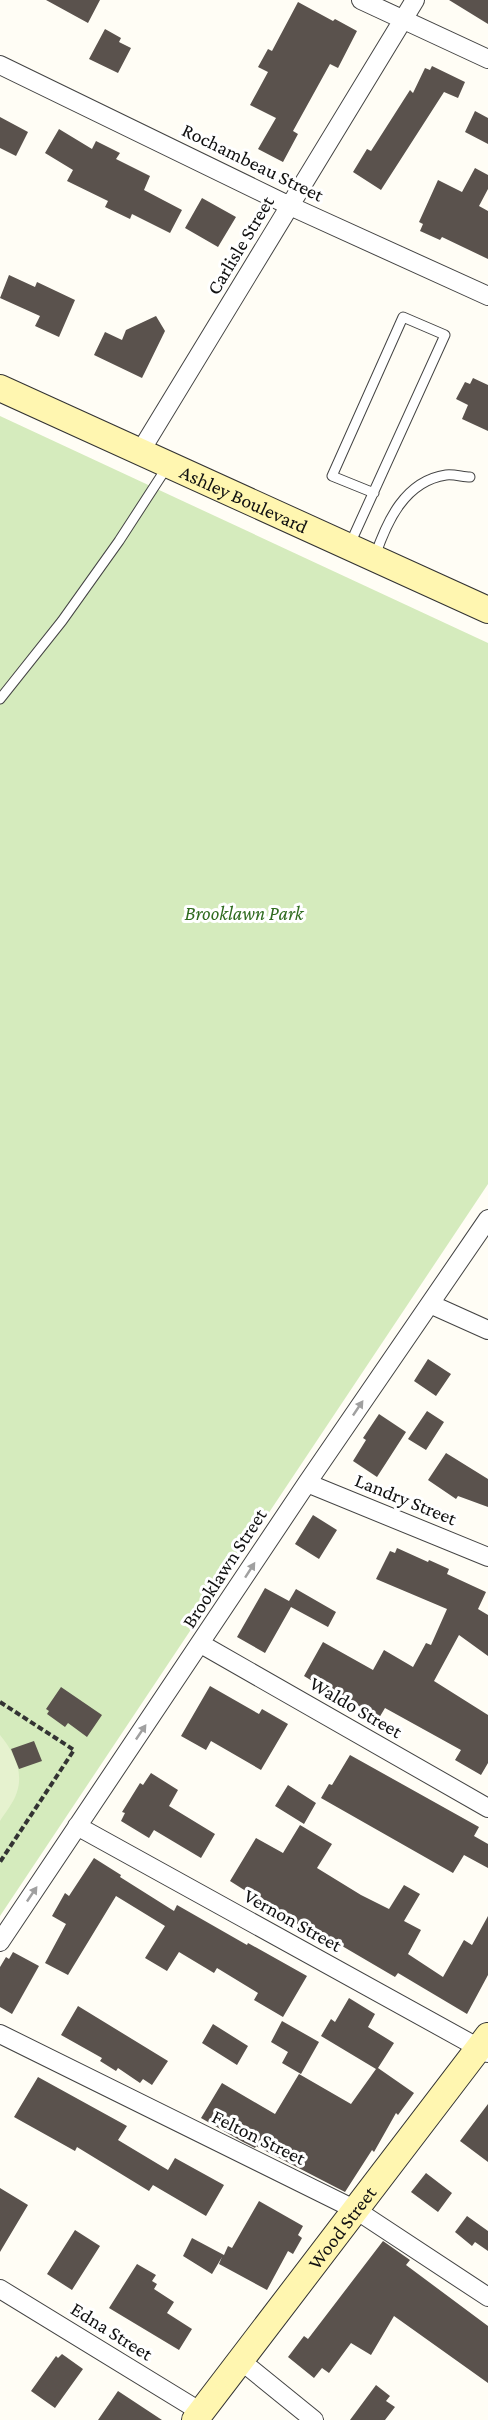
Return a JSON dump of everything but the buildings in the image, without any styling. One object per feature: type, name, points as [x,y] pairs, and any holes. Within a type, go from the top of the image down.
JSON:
[{"type":"main road","name":"Ashley Boulevard","points":[[0,388],[488,610]]},
{"type":"main road","name":"Wood Street","points":[[198,2416],[485,2045]]},
{"type":"street","points":[[361,0],[488,59]]},
{"type":"street","name":"Carlisle Street","points":[[140,452],[415,0]]},
{"type":"street","name":"Rochambeau Street","points":[[0,65],[290,206],[488,296]]},
{"type":"street","name":"Brooklawn Street","points":[[0,1942],[307,1483],[488,1219]]},
{"type":"street","points":[[430,1304],[488,1330]]},
{"type":"street","name":"Landry Street","points":[[307,1483],[488,1557]]},
{"type":"street","name":"Waldo Street","points":[[201,1644],[488,1808]]},
{"type":"street","name":"Vernon Street","points":[[77,1826],[485,2045]]},
{"type":"street","name":"Felton Street","points":[[0,2034],[356,2210],[488,2297]]},
{"type":"street","name":"Edna Street","points":[[0,2289],[198,2416]]},
{"type":"street","points":[[240,2360],[314,2420]]},
{"type":"lane","points":[[349,547],[374,493],[445,335],[403,316],[332,476],[374,493]]},
{"type":"lane","points":[[0,699],[62,621],[169,465]]},
{"type":"lane","points":[[374,558],[387,523],[408,494],[426,481],[448,475],[470,477]]},
{"type":"path","points":[[0,1702],[74,1750],[0,1862]]},
{"type":"green space","name":"Brooklawn Park","points":[[0,416],[488,643],[488,1184],[0,1916]]},
{"type":"green space","points":[[0,1735],[16,1762],[19,1784],[16,1796],[0,1821]]}]
